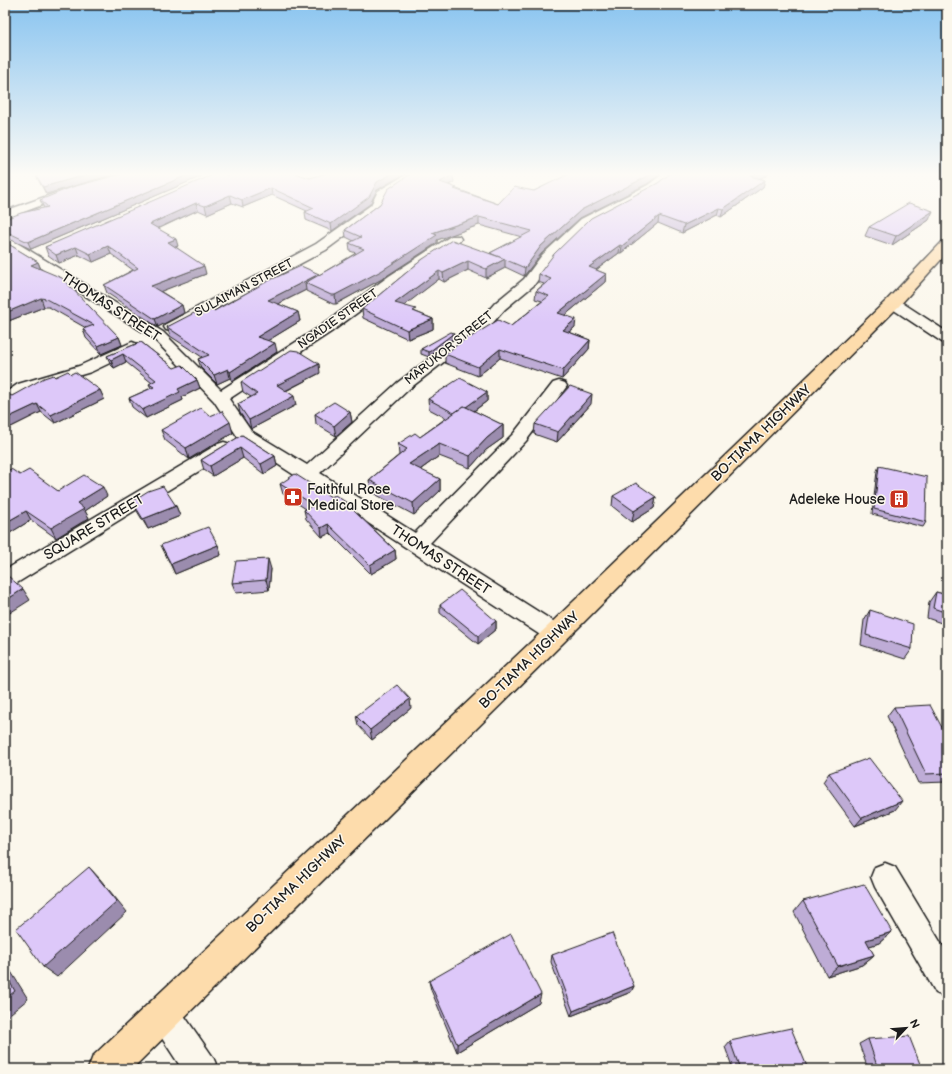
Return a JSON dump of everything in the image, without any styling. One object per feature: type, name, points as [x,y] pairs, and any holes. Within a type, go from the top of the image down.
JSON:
[{"type":"highway","name":"BO-TIAMA HIGHWAY","points":[[106,1069],[163,1012],[556,634],[893,303],[947,245]]},
{"type":"street","name":"SULAIMAN STREET","points":[[5,400],[24,387],[85,369],[158,335],[321,247],[355,223]]},
{"type":"street","name":"MARUKOR STREET","points":[[308,474],[403,386],[485,323],[500,306],[529,282],[547,258],[584,223]]},
{"type":"street","name":"NGADIE STREET","points":[[220,398],[326,329],[394,279],[455,239]]},
{"type":"street","name":"THOMAS STREET","points":[[5,241],[32,253],[158,335],[220,398],[245,436],[308,474],[556,634]]},
{"type":"street","points":[[5,256],[32,253]]},
{"type":"street","points":[[893,303],[947,339]]},
{"type":"street","points":[[5,381],[24,387]]},
{"type":"street","points":[[416,545],[520,438],[559,386]]},
{"type":"street","name":"SQUARE STREET","points":[[5,580],[245,436]]},
{"type":"street","points":[[885,877],[947,982]]},
{"type":"street","points":[[163,1012],[201,1069]]},
{"type":"building","points":[[5,223],[73,223],[28,242],[5,231]]},
{"type":"building","points":[[101,223],[152,223],[150,224],[176,239],[168,242],[204,266],[151,286],[182,305],[155,319],[104,285],[138,268],[108,246],[90,254],[76,247],[56,255],[45,247]]},
{"type":"building","points":[[354,223],[461,223],[432,233],[437,235],[381,271],[335,295],[331,295],[305,283],[364,249],[349,243],[361,237],[345,230]]},
{"type":"building","points":[[502,223],[566,223],[541,246],[525,268],[490,253],[532,231]]},
{"type":"building","points":[[586,223],[650,223],[622,246],[620,245],[589,267],[606,274],[558,313],[576,319],[563,330],[590,340],[563,370],[500,349],[478,367],[445,354],[469,336],[471,337],[498,320],[511,326],[549,296],[536,291],[551,279],[539,274],[554,254]]},
{"type":"building","points":[[875,223],[915,223],[896,236],[869,227]]},
{"type":"building","points":[[452,240],[505,259],[486,269],[468,261],[443,273],[439,271],[395,303],[416,309],[413,311],[433,319],[407,330],[362,309],[423,259]]},
{"type":"building","points":[[5,242],[38,262],[31,265],[62,278],[119,337],[98,346],[83,329],[94,325],[46,299],[41,298],[5,313]]},
{"type":"building","points":[[301,266],[319,274],[268,300],[298,312],[257,337],[275,343],[230,372],[228,369],[214,375],[198,359],[209,355],[167,327],[194,313],[199,316],[211,310],[214,311],[268,281]]},
{"type":"building","points":[[451,332],[454,333],[429,352],[421,349]]},
{"type":"building","points":[[141,342],[174,368],[182,365],[197,380],[178,389],[180,392],[142,410],[129,398],[154,387],[149,384],[156,380],[123,354],[111,360],[107,356]]},
{"type":"building","points":[[291,350],[298,351],[319,364],[277,385],[294,396],[249,420],[238,404],[257,394],[241,382]]},
{"type":"building","points":[[68,371],[71,374],[75,372],[100,390],[51,415],[37,404],[5,419],[5,397],[10,395],[12,396],[44,378],[53,375],[55,377]]},
{"type":"building","points":[[460,378],[487,392],[466,407],[464,406],[454,413],[428,399]]},
{"type":"building","points":[[570,386],[592,394],[558,432],[535,424]]},
{"type":"building","points":[[334,402],[350,412],[334,426],[315,414]]},
{"type":"building","points":[[464,406],[503,425],[487,438],[470,456],[439,444],[409,464],[440,479],[413,503],[369,480],[407,449],[398,444],[415,433],[420,437]]},
{"type":"building","points":[[201,408],[210,416],[222,411],[230,422],[186,448],[161,430]]},
{"type":"building","points":[[242,435],[275,456],[261,464],[240,448],[210,466],[201,460]]},
{"type":"building","name":"Adeleke House","points":[[879,466],[927,477],[926,522],[874,509]]},
{"type":"building","points":[[11,469],[20,475],[29,470],[58,491],[84,475],[103,487],[77,503],[84,509],[51,528],[26,511],[5,523],[5,472]]},
{"type":"building","points":[[295,474],[331,497],[335,495],[357,509],[354,511],[395,550],[370,565],[328,524],[321,528],[304,510],[314,505],[280,484]]},
{"type":"building","points":[[636,483],[656,497],[634,511],[613,496]]},
{"type":"building","points":[[163,486],[176,506],[143,519],[132,501],[148,491]]},
{"type":"building","points":[[208,527],[218,545],[171,564],[161,545]]},
{"type":"building","points":[[268,559],[266,580],[232,583],[236,561]]},
{"type":"building","points":[[8,576],[23,589],[5,601],[5,577]]},
{"type":"building","points":[[460,590],[496,621],[478,636],[440,605]]},
{"type":"building","points":[[936,592],[947,595],[947,613],[933,608]]},
{"type":"building","points":[[870,610],[913,624],[912,649],[866,635]]},
{"type":"building","points":[[397,685],[410,699],[370,730],[356,716]]},
{"type":"building","points":[[930,705],[947,737],[947,773],[926,774],[894,707]]},
{"type":"building","points":[[869,758],[902,801],[862,818],[829,773]]},
{"type":"building","points":[[89,867],[117,901],[43,967],[16,929]]},
{"type":"building","points":[[864,884],[892,932],[866,940],[874,955],[838,966],[803,901]]},
{"type":"building","points":[[612,933],[634,986],[573,1011],[552,955]]},
{"type":"building","points":[[511,934],[541,994],[457,1044],[429,981]]},
{"type":"building","points":[[5,974],[15,991],[5,999]]},
{"type":"building","points":[[791,1028],[808,1069],[740,1069],[730,1041]]},
{"type":"building","points":[[909,1036],[922,1069],[878,1069],[868,1039]]},
{"type":"place","name":"Faithful Rose Medical Store","points":[[293,497]]},
{"type":"place","name":"Adeleke House","points":[[899,499]]}]
